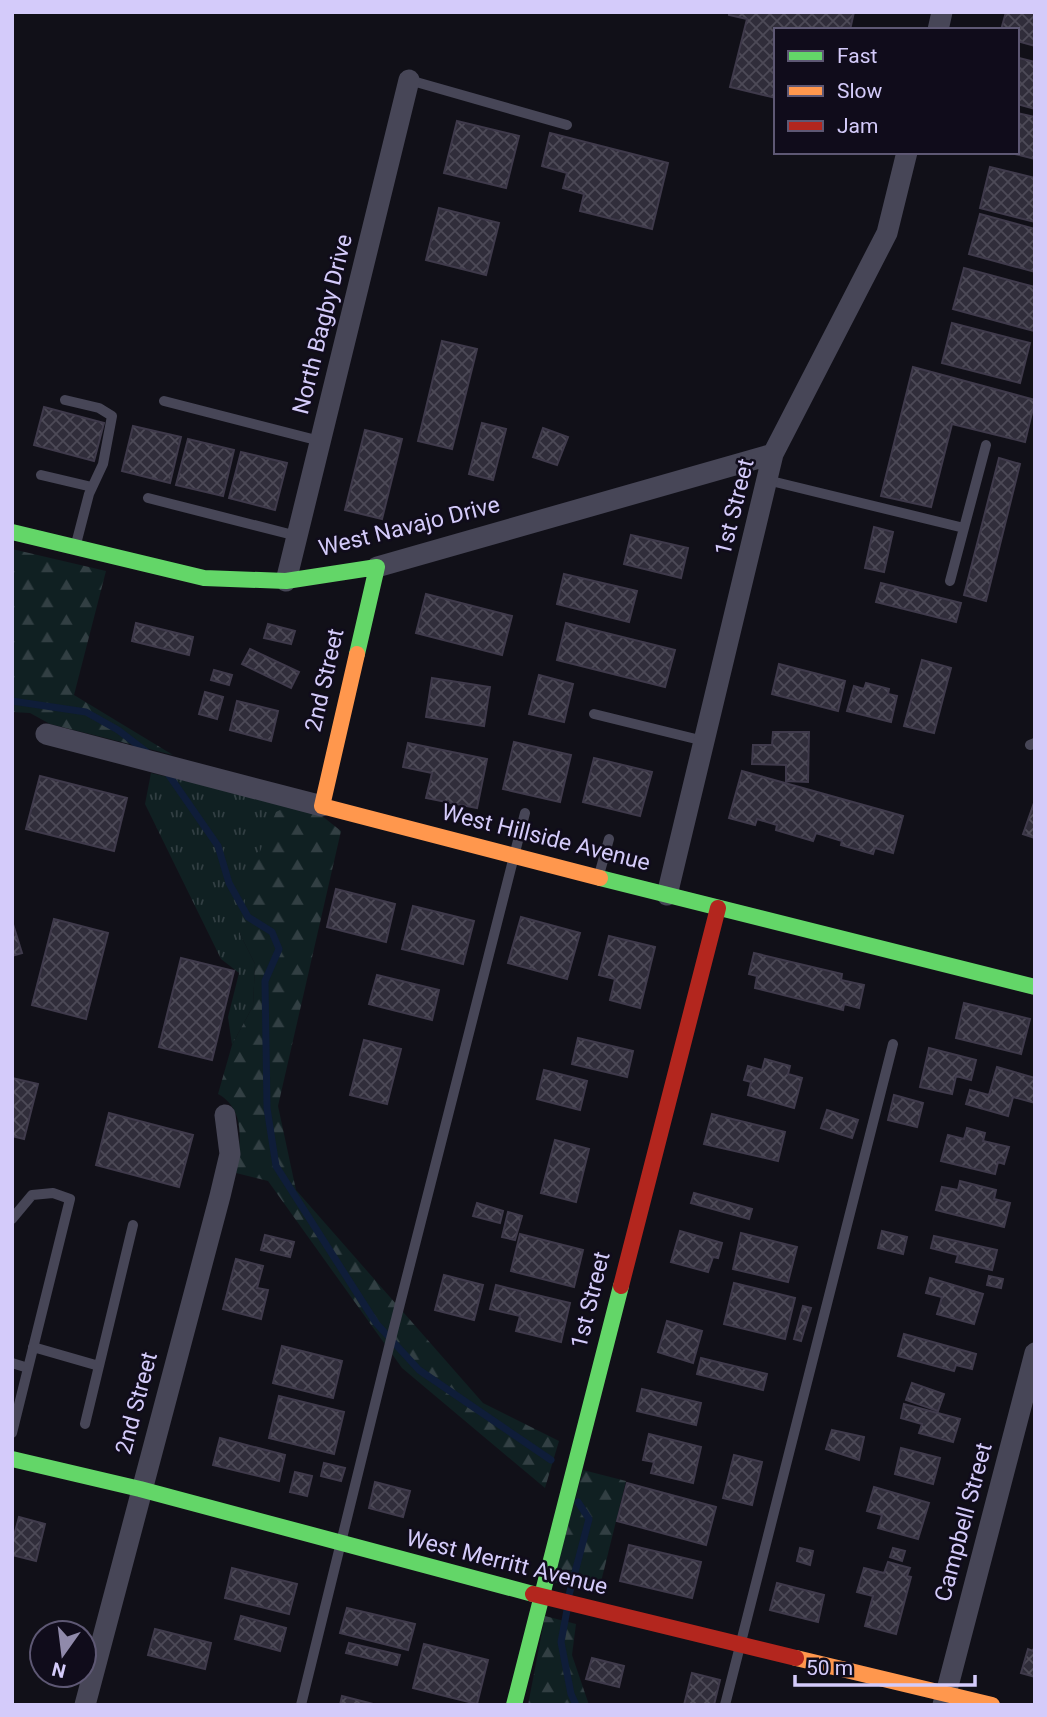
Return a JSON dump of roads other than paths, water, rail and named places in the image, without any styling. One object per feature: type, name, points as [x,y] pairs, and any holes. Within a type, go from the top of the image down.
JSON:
[{"type":"street","name":"North Bagby Drive","points":[[286,582],[409,80]]},
{"type":"street","name":"1st Street","points":[[667,895],[773,454],[887,233],[907,154]]},
{"type":"street","name":"West Navajo Drive","points":[[12,532],[204,578],[286,582],[377,567],[773,454]]},
{"type":"street","name":"2nd Street","points":[[322,806],[377,567]]},
{"type":"street","name":"West Hillside Avenue","points":[[46,734],[1035,987]]},
{"type":"street","name":"1st Street","points":[[514,1705],[545,1597],[718,908]]},
{"type":"street","name":"2nd Street","points":[[85,1705],[230,1154],[225,1115]]},
{"type":"street","name":"Campbell Street","points":[[944,1699],[1035,1353]]},
{"type":"street","name":"West Merritt Avenue","points":[[12,1459],[140,1489],[545,1597],[739,1644],[944,1699],[992,1705]]},
{"type":"lane","points":[[409,80],[567,125]]},
{"type":"lane","points":[[65,400],[99,408],[112,416],[103,464],[92,488],[75,547]]},
{"type":"lane","points":[[164,401],[320,442]]},
{"type":"lane","points":[[950,581],[986,445]]},
{"type":"lane","points":[[41,475],[92,488]]},
{"type":"lane","points":[[767,480],[964,528]]},
{"type":"lane","points":[[148,498],[297,536]]},
{"type":"lane","points":[[594,714],[704,741]]},
{"type":"lane","points":[[301,1705],[526,813]]},
{"type":"lane","points":[[599,877],[609,839]]},
{"type":"lane","points":[[724,1705],[893,1044]]},
{"type":"lane","points":[[12,1219],[32,1195],[53,1193],[69,1199],[28,1368],[15,1410],[12,1433]]},
{"type":"lane","points":[[85,1424],[133,1225]]},
{"type":"lane","points":[[33,1347],[99,1366]]},
{"type":"lane","points":[[12,1363],[28,1368]]},
{"type":"waterway","points":[[12,701],[86,712],[118,730],[148,753]]},
{"type":"waterway","points":[[166,771],[218,846],[229,883],[248,917],[272,932],[279,949],[265,981],[267,1108],[276,1166],[376,1323],[419,1370],[551,1460]]},
{"type":"waterway","points":[[569,1595],[589,1519],[578,1502]]},
{"type":"waterway","points":[[567,1610],[561,1642],[571,1694],[576,1705]]}]
